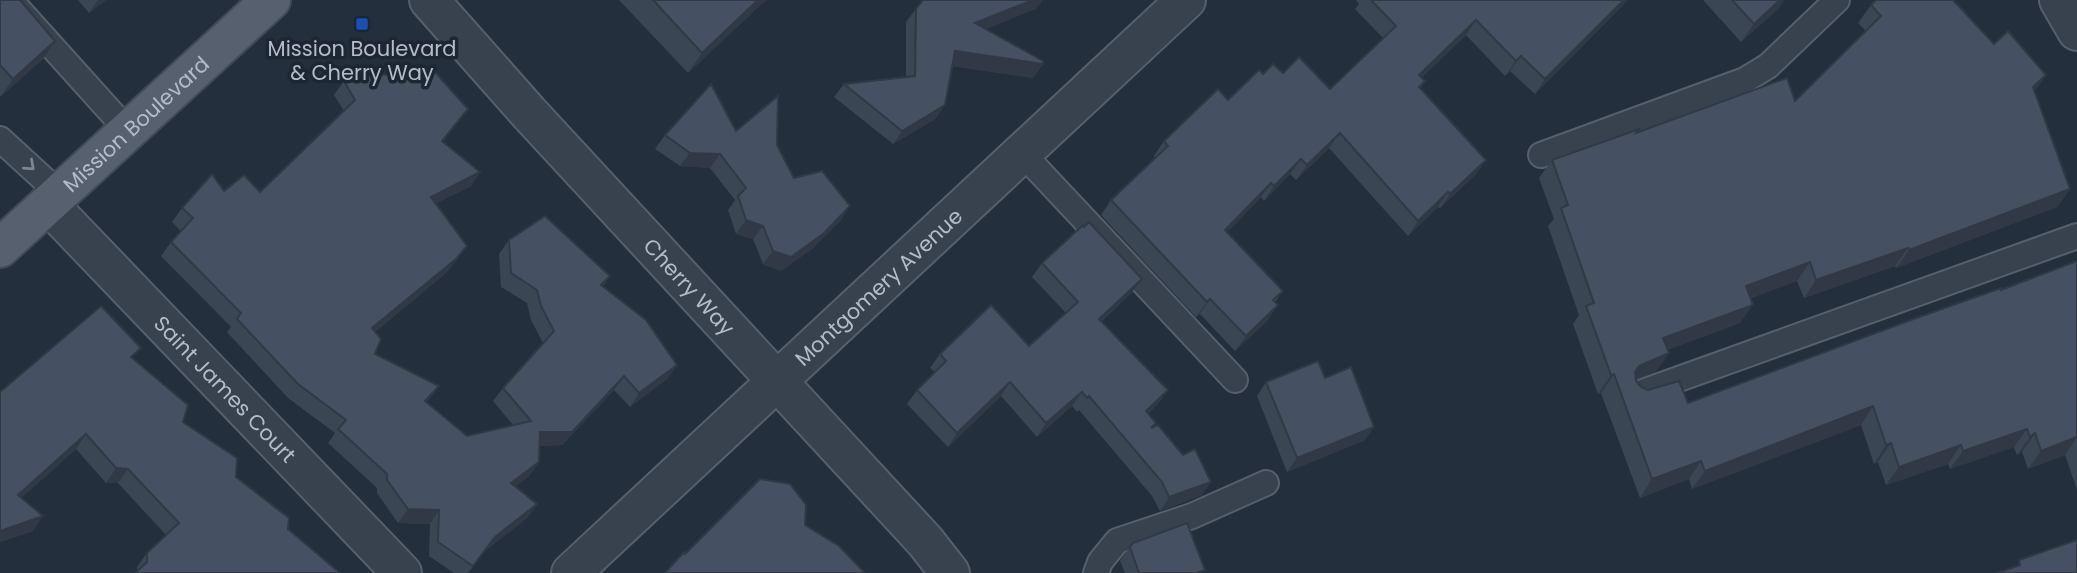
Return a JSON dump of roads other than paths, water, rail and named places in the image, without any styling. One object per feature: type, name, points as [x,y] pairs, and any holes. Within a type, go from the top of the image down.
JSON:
[{"type":"main road","name":"Mission Boulevard","points":[[0,248],[271,0]]},
{"type":"street","name":"Cherry Way","points":[[429,0],[528,113],[925,541],[950,573]]},
{"type":"street","name":"Montgomery Avenue","points":[[570,573],[1186,0]]},
{"type":"street","points":[[2059,0],[2077,30]]},
{"type":"street","name":"Saint James Court","points":[[54,198],[402,573]]},
{"type":"lane","points":[[10,0],[128,131]]},
{"type":"lane","points":[[1541,155],[1745,80],[1768,66],[1837,0]]},
{"type":"lane","points":[[0,139],[54,198]]},
{"type":"lane","points":[[1022,153],[1235,380]]},
{"type":"lane","points":[[1637,394],[2077,236]]},
{"type":"lane","points":[[1096,573],[1100,562],[1117,541],[1192,516],[1266,483]]},
{"type":"place","name":"Mission Boulevard & Cherry Way","points":[[362,24]]}]
